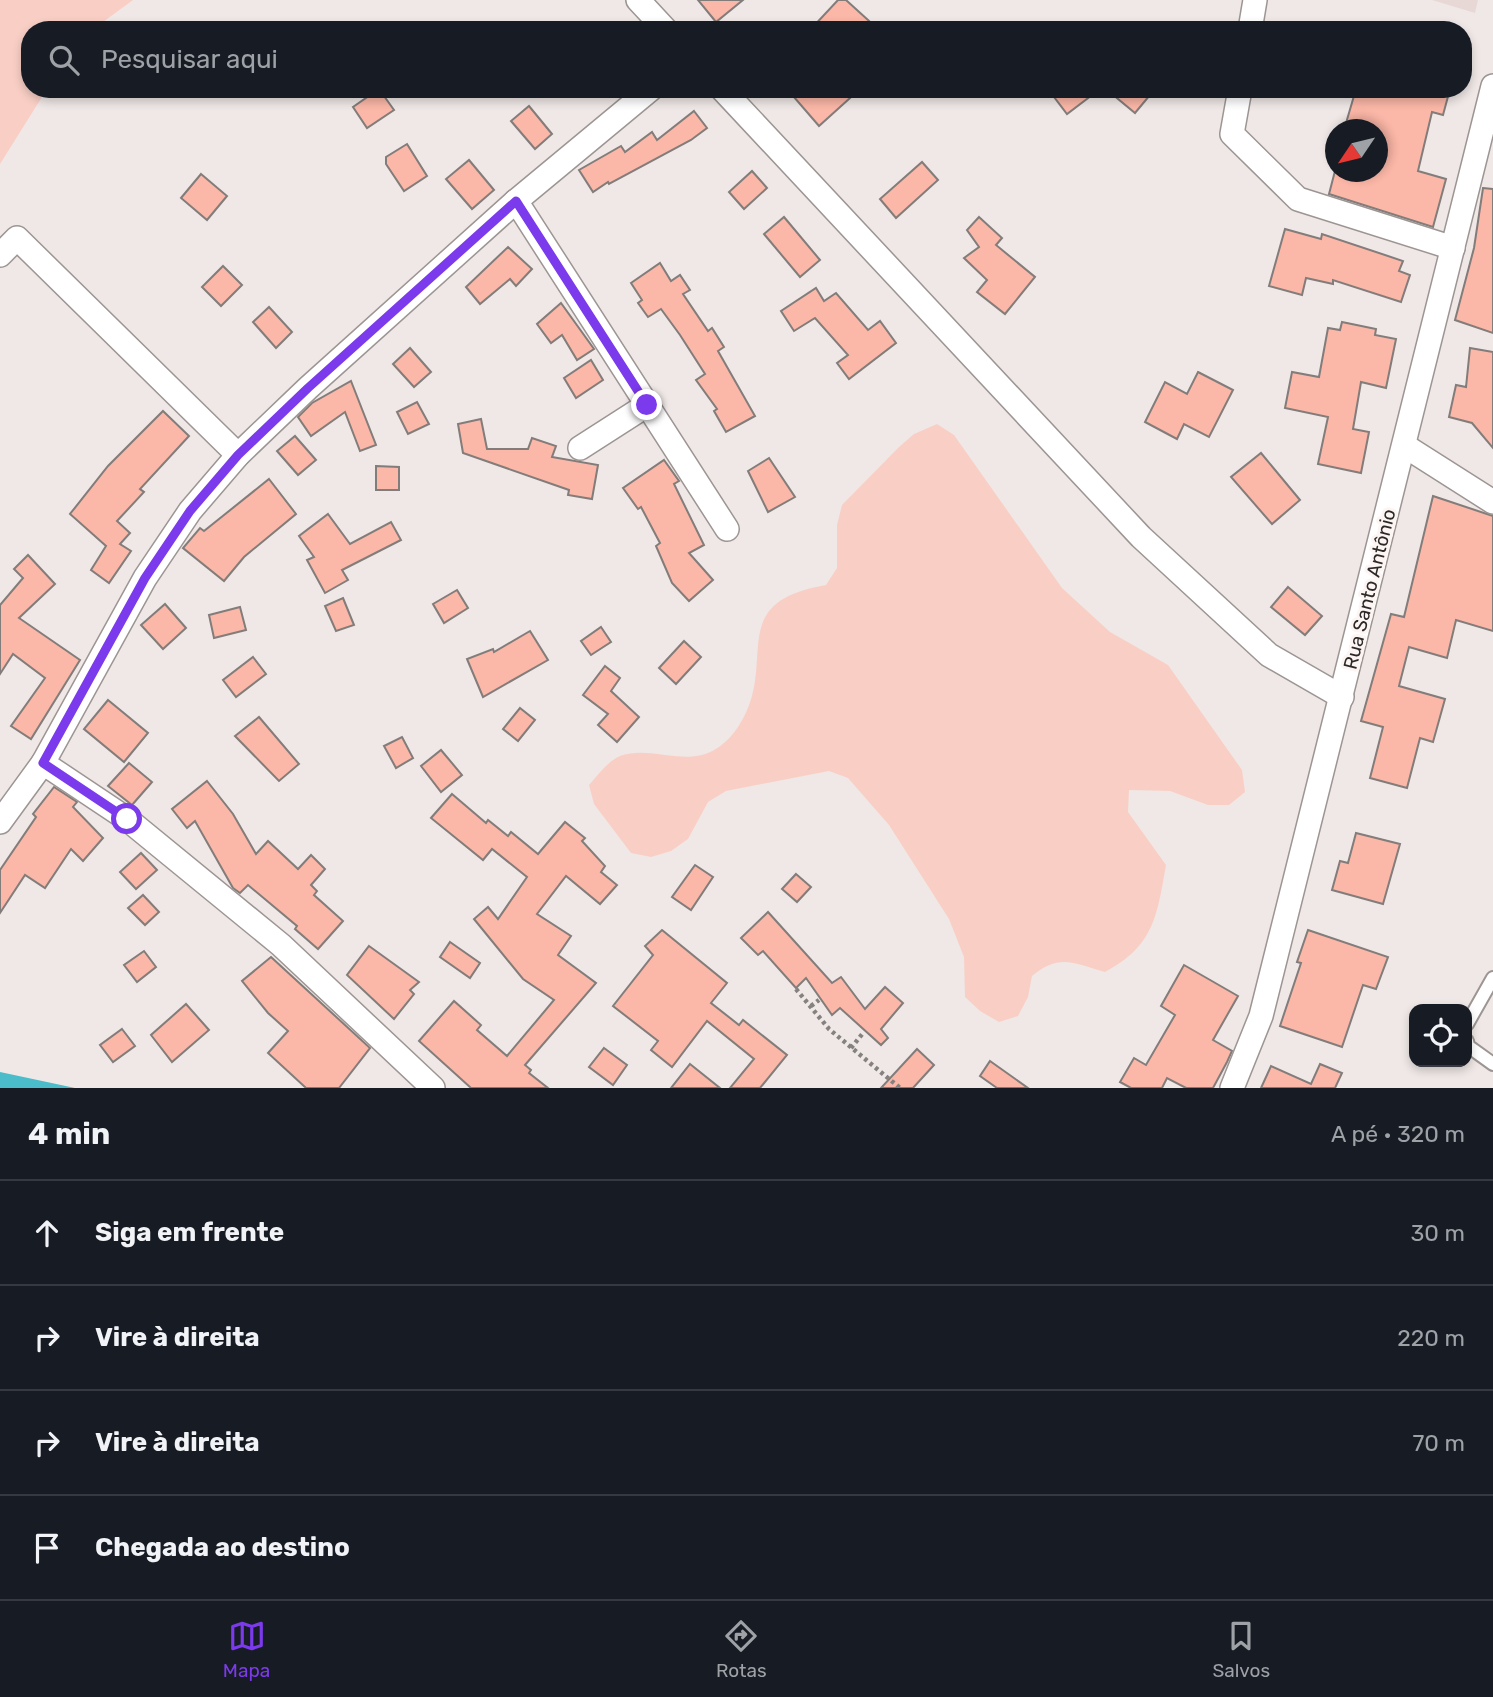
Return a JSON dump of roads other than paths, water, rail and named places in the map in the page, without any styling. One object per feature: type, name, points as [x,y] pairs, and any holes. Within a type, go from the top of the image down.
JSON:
[{"type":"street","points":[[638,0],[658,21]]},
{"type":"street","points":[[1252,21],[1255,0]]},
{"type":"street","name":"Rua Santo Antônio","points":[[1232,1088],[1261,1016],[1493,86]]},
{"type":"street","points":[[0,822],[43,763],[145,578],[190,511],[238,455],[308,388],[516,201],[640,98]]},
{"type":"street","points":[[730,98],[1141,537],[1269,655],[1342,697]]},
{"type":"street","points":[[1238,98],[1232,134],[1298,199],[1453,248]]},
{"type":"street","points":[[516,201],[727,529]]},
{"type":"street","points":[[0,255],[17,238],[238,455]]},
{"type":"street","points":[[580,448],[647,405]]},
{"type":"street","points":[[1405,446],[1493,502]]},
{"type":"street","points":[[43,763],[127,819],[281,945],[407,1067],[433,1088]]},
{"type":"lane","points":[[1472,1015],[1493,978]]},
{"type":"lane","points":[[1472,1049],[1493,1064]]},
{"type":"water","points":[[0,1072],[75,1088],[0,1088]]}]
